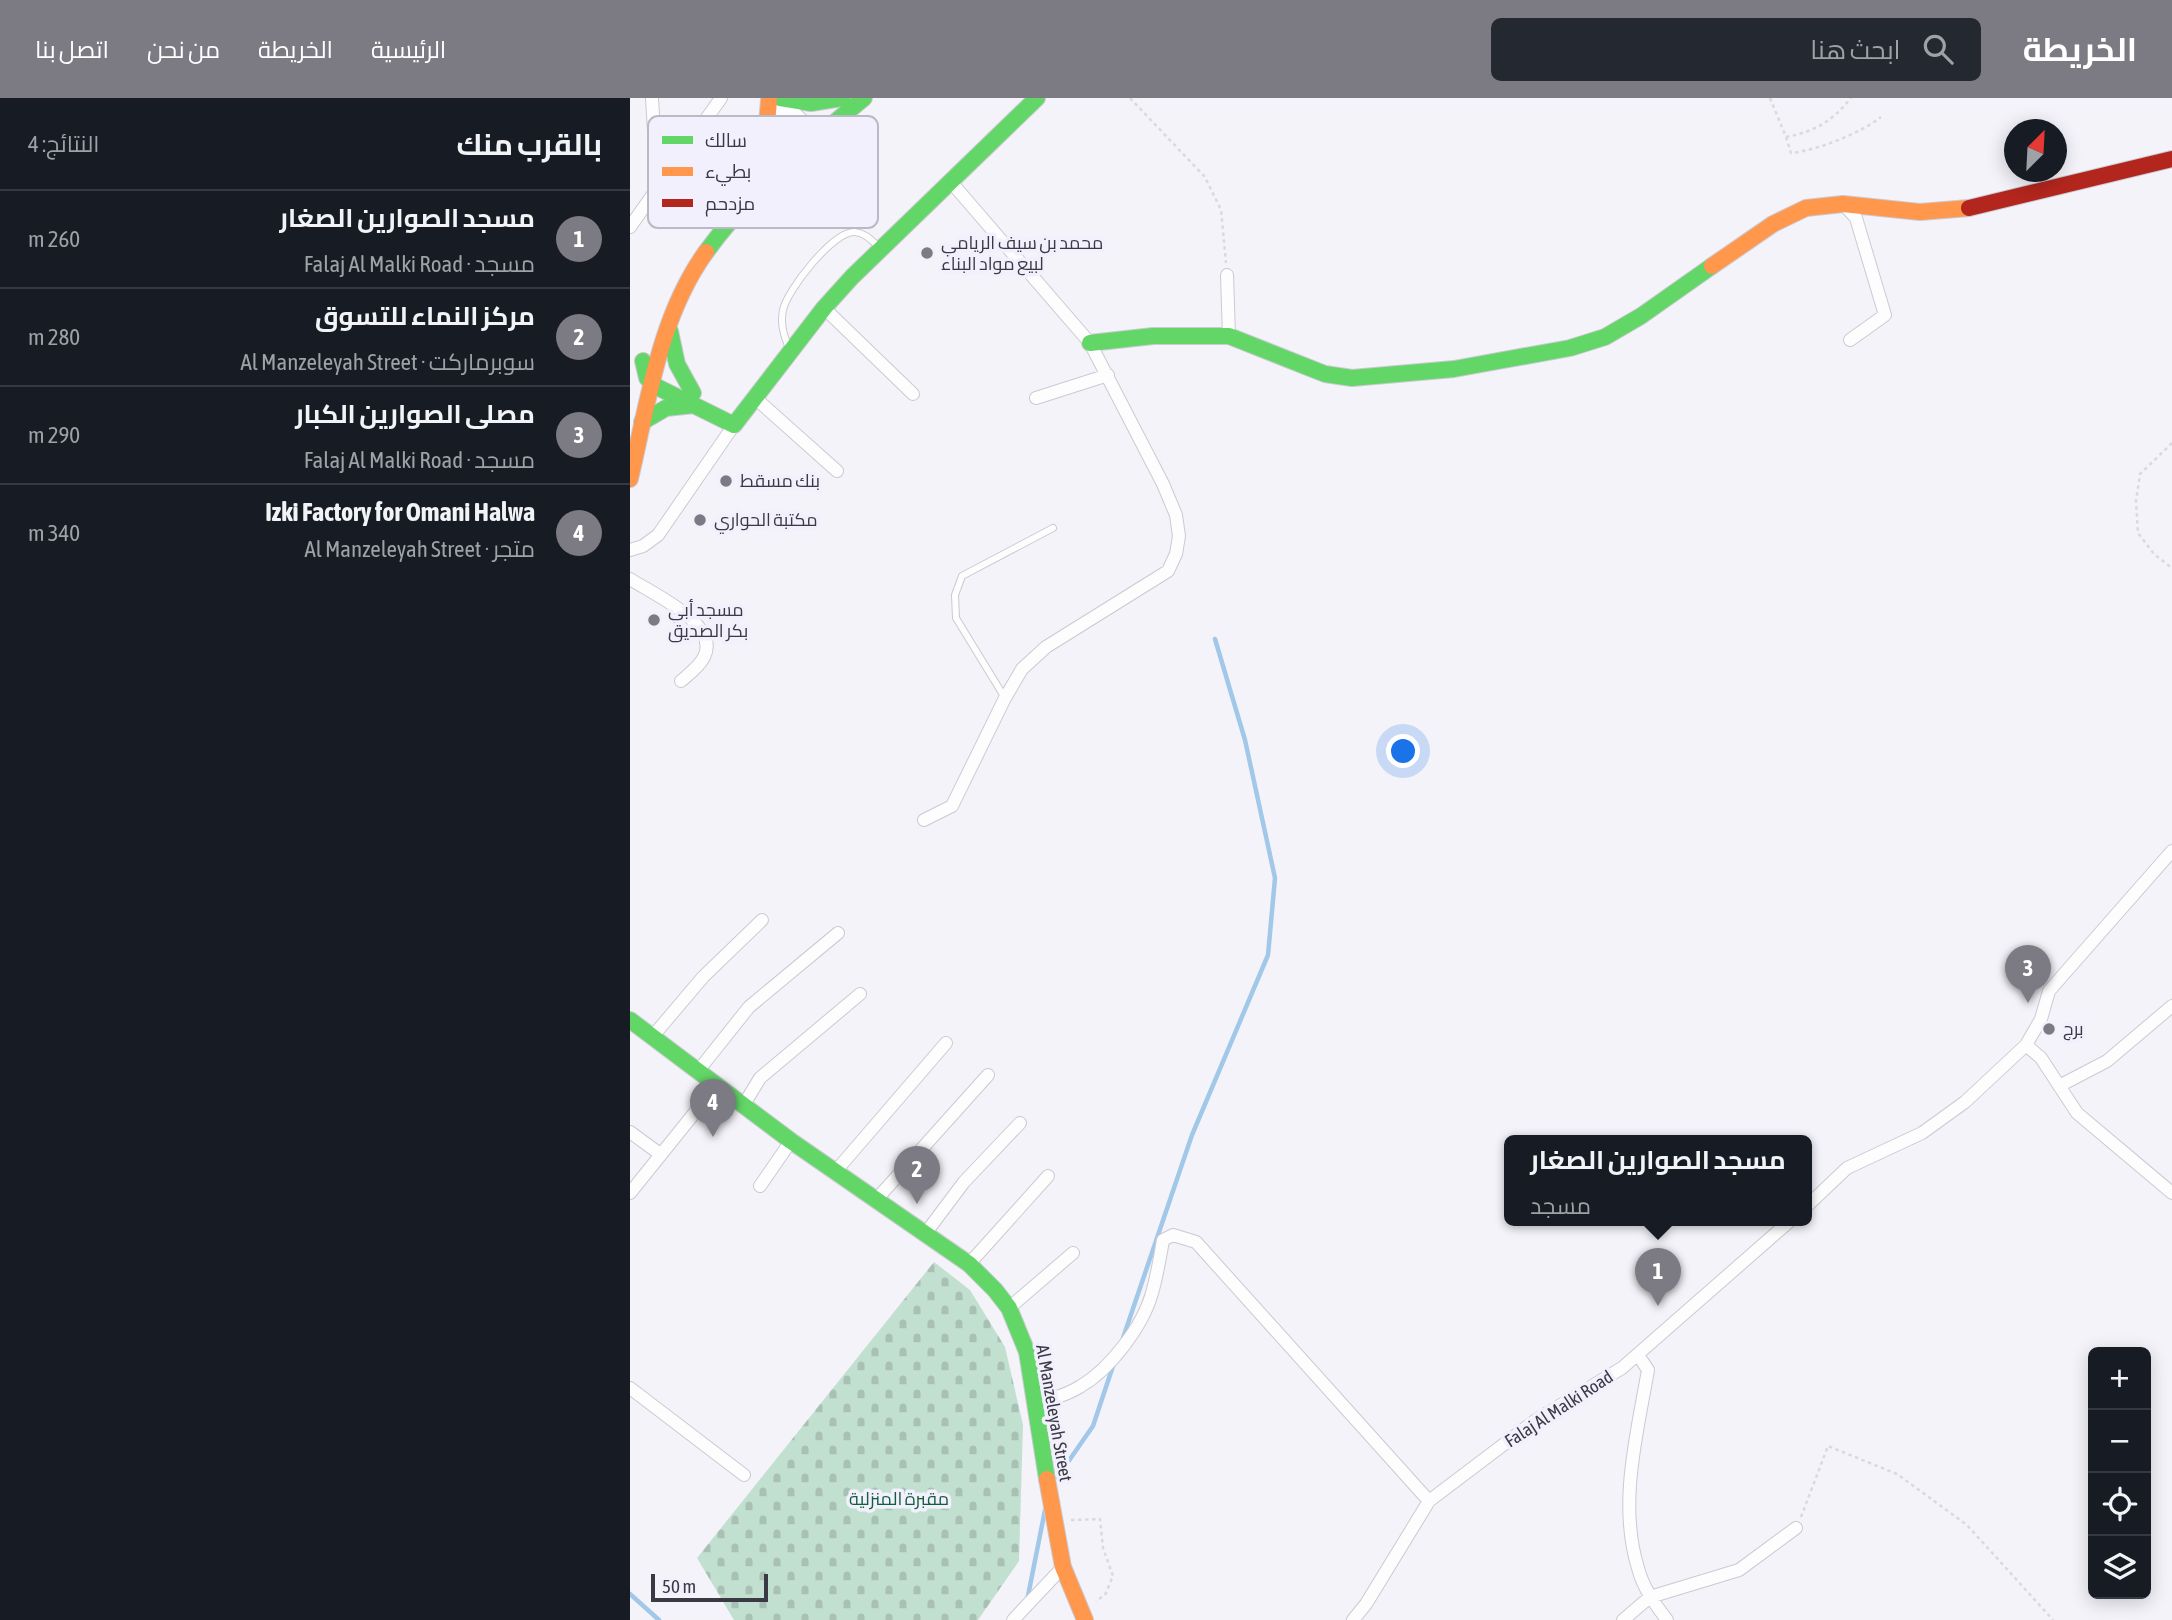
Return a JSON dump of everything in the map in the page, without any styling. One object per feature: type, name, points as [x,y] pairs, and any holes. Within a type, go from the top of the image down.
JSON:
[{"type":"street","points":[[652,98],[653,116]]},
{"type":"street","points":[[708,116],[721,98]]},
{"type":"street","points":[[774,99],[811,103],[842,98]]},
{"type":"street","points":[[832,116],[850,98]]},
{"type":"street","points":[[840,116],[864,98]]},
{"type":"street","points":[[630,550],[643,546],[658,535],[754,397],[824,308],[880,248],[1037,98]]},
{"type":"street","points":[[774,99],[791,116]]},
{"type":"street","points":[[1090,342],[1153,336],[1229,336],[1325,374],[1352,378],[1454,369],[1570,348],[1605,337],[1641,316],[1773,224],[1806,208],[1843,204],[1920,212],[1975,208],[2172,159]]},
{"type":"street","points":[[924,820],[952,806],[1021,669],[1046,648],[1168,571],[1176,554],[1179,536],[1176,515],[1163,484],[1090,342],[950,182]]},
{"type":"street","points":[[630,227],[648,202]]},
{"type":"street","points":[[1843,204],[1856,218],[1885,315],[1850,340]]},
{"type":"street","points":[[647,381],[643,360],[664,306],[689,260],[713,228]]},
{"type":"street","points":[[630,479],[636,422],[647,381],[686,286],[709,248],[726,228]]},
{"type":"street","points":[[1227,275],[1229,336]]},
{"type":"street","points":[[824,308],[913,394]]},
{"type":"street","points":[[670,328],[674,356],[694,399]]},
{"type":"street","points":[[1036,398],[1108,376]]},
{"type":"street","points":[[647,381],[694,399],[737,421]]},
{"type":"street","points":[[754,397],[837,471]]},
{"type":"street","points":[[636,422],[694,399]]},
{"type":"street","points":[[630,579],[695,621],[705,634],[707,642],[704,659],[681,681]]},
{"type":"street","points":[[1812,1201],[1847,1168],[1922,1133],[1965,1102],[2026,1045],[2041,1019],[2049,991],[2172,851]]},
{"type":"street","points":[[653,1036],[703,977],[762,920]]},
{"type":"street","points":[[698,1071],[749,1007],[838,933]]},
{"type":"street","points":[[743,1106],[760,1078],[860,994]]},
{"type":"street","points":[[2059,1086],[2107,1061],[2172,1006]]},
{"type":"street","name":"Al Manzeleyah Street","points":[[630,1020],[791,1141],[969,1264],[1009,1308],[1027,1353],[1063,1567],[1084,1616]]},
{"type":"street","points":[[835,1172],[946,1044]]},
{"type":"street","points":[[2026,1045],[2041,1058],[2077,1113],[2172,1193]]},
{"type":"street","points":[[875,1201],[988,1075]]},
{"type":"street","points":[[630,1193],[717,1085]]},
{"type":"street","points":[[925,1234],[964,1182],[1020,1123]]},
{"type":"street","points":[[630,1132],[660,1154]]},
{"type":"street","points":[[761,1186],[791,1141]]},
{"type":"street","points":[[969,1264],[1048,1175]]},
{"type":"street","name":"Falaj Al Malki Road","points":[[1353,1620],[1366,1604],[1429,1500],[1536,1420],[1622,1368],[1784,1226]]},
{"type":"street","points":[[1035,1403],[1059,1397],[1081,1387],[1124,1345],[1138,1325],[1152,1294],[1163,1240],[1173,1234],[1196,1242],[1429,1500]]},
{"type":"street","points":[[1009,1308],[1073,1253]]},
{"type":"street","points":[[1638,1355],[1648,1370],[1633,1459],[1629,1514],[1638,1570],[1650,1597],[1667,1620]]},
{"type":"street","points":[[630,1388],[744,1475]]},
{"type":"street","points":[[1623,1620],[1650,1597],[1739,1570],[1796,1528]]},
{"type":"street","points":[[1013,1620],[1063,1567]]},
{"type":"lane","points":[[790,351],[782,319],[786,300],[797,283],[842,234],[861,233],[880,248]]},
{"type":"lane","points":[[1005,698],[956,618],[955,595],[962,576],[1053,528]]},
{"type":"path","points":[[1129,98],[1205,177],[1221,210],[1227,275]]},
{"type":"path","points":[[1770,98],[1791,153],[1808,151],[1872,125],[1881,117]]},
{"type":"path","points":[[1786,137],[1810,132],[1838,113],[1851,98]]},
{"type":"path","points":[[2172,443],[2140,474],[2136,501],[2138,533],[2154,554],[2172,568]]},
{"type":"path","points":[[1796,1528],[1828,1446],[1896,1474],[1967,1525],[2053,1620]]},
{"type":"path","points":[[1053,1520],[1100,1519],[1103,1548],[1113,1576],[1105,1595],[1084,1616]]},
{"type":"green space","name":"مقبرة المنزلية","points":[[934,1262],[970,1290],[1005,1347],[1023,1425],[1019,1561],[978,1620],[734,1620],[697,1558]]},
{"type":"waterway","points":[[1123,1338],[1192,1135],[1268,955],[1275,878],[1245,740],[1215,639]]},
{"type":"waterway","points":[[1052,1485],[1093,1426],[1114,1363]]},
{"type":"waterway","points":[[1027,1601],[1045,1510]]},
{"type":"waterway","points":[[630,1594],[659,1620]]},
{"type":"traffic: fast","points":[[780,98],[811,103],[842,98]]},
{"type":"traffic: fast","points":[[843,116],[864,98]]},
{"type":"traffic: fast","points":[[643,361],[647,378],[657,387],[734,425],[824,308],[852,277],[1037,98]]},
{"type":"traffic: fast","points":[[706,252],[725,228]]},
{"type":"traffic: fast","points":[[1090,343],[1153,336],[1229,336],[1325,374],[1352,378],[1454,369],[1570,348],[1605,337],[1641,316],[1712,266]]},
{"type":"traffic: fast","points":[[670,331],[677,364],[693,393]]},
{"type":"traffic: fast","points":[[642,422],[666,408],[694,405]]},
{"type":"traffic: fast","points":[[630,1020],[791,1141],[969,1264],[995,1290],[1009,1308],[1027,1352],[1047,1479]]},
{"type":"traffic: slow","points":[[768,116],[769,100]]},
{"type":"traffic: slow","points":[[1712,266],[1773,224],[1806,208],[1843,204],[1920,212],[1969,208]]},
{"type":"traffic: slow","points":[[630,479],[666,332],[690,277],[706,252]]},
{"type":"traffic: slow","points":[[1047,1479],[1063,1567],[1085,1620]]},
{"type":"traffic: jam","points":[[1969,208],[2172,159]]},
{"type":"place","name":"محمد بن سيف الريامي لبيع مواد البناء","points":[[927,253]]},
{"type":"place","name":"بنك مسقط","points":[[726,481]]},
{"type":"place","name":"مكتبة الحواري","points":[[700,520]]},
{"type":"place","name":"مسجد أبي بكر الصديق","points":[[654,620]]},
{"type":"place","name":"مصلى الصوارين الكبار","points":[[2028,1003]]},
{"type":"place","name":"برج","points":[[2049,1029]]},
{"type":"place","name":"Izki Factory for Omani Halwa","points":[[713,1137]]},
{"type":"place","name":"مركز النماء للتسوق","points":[[917,1204]]},
{"type":"place","name":"مسجد الصوارين الصغار","points":[[1658,1306]]}]
